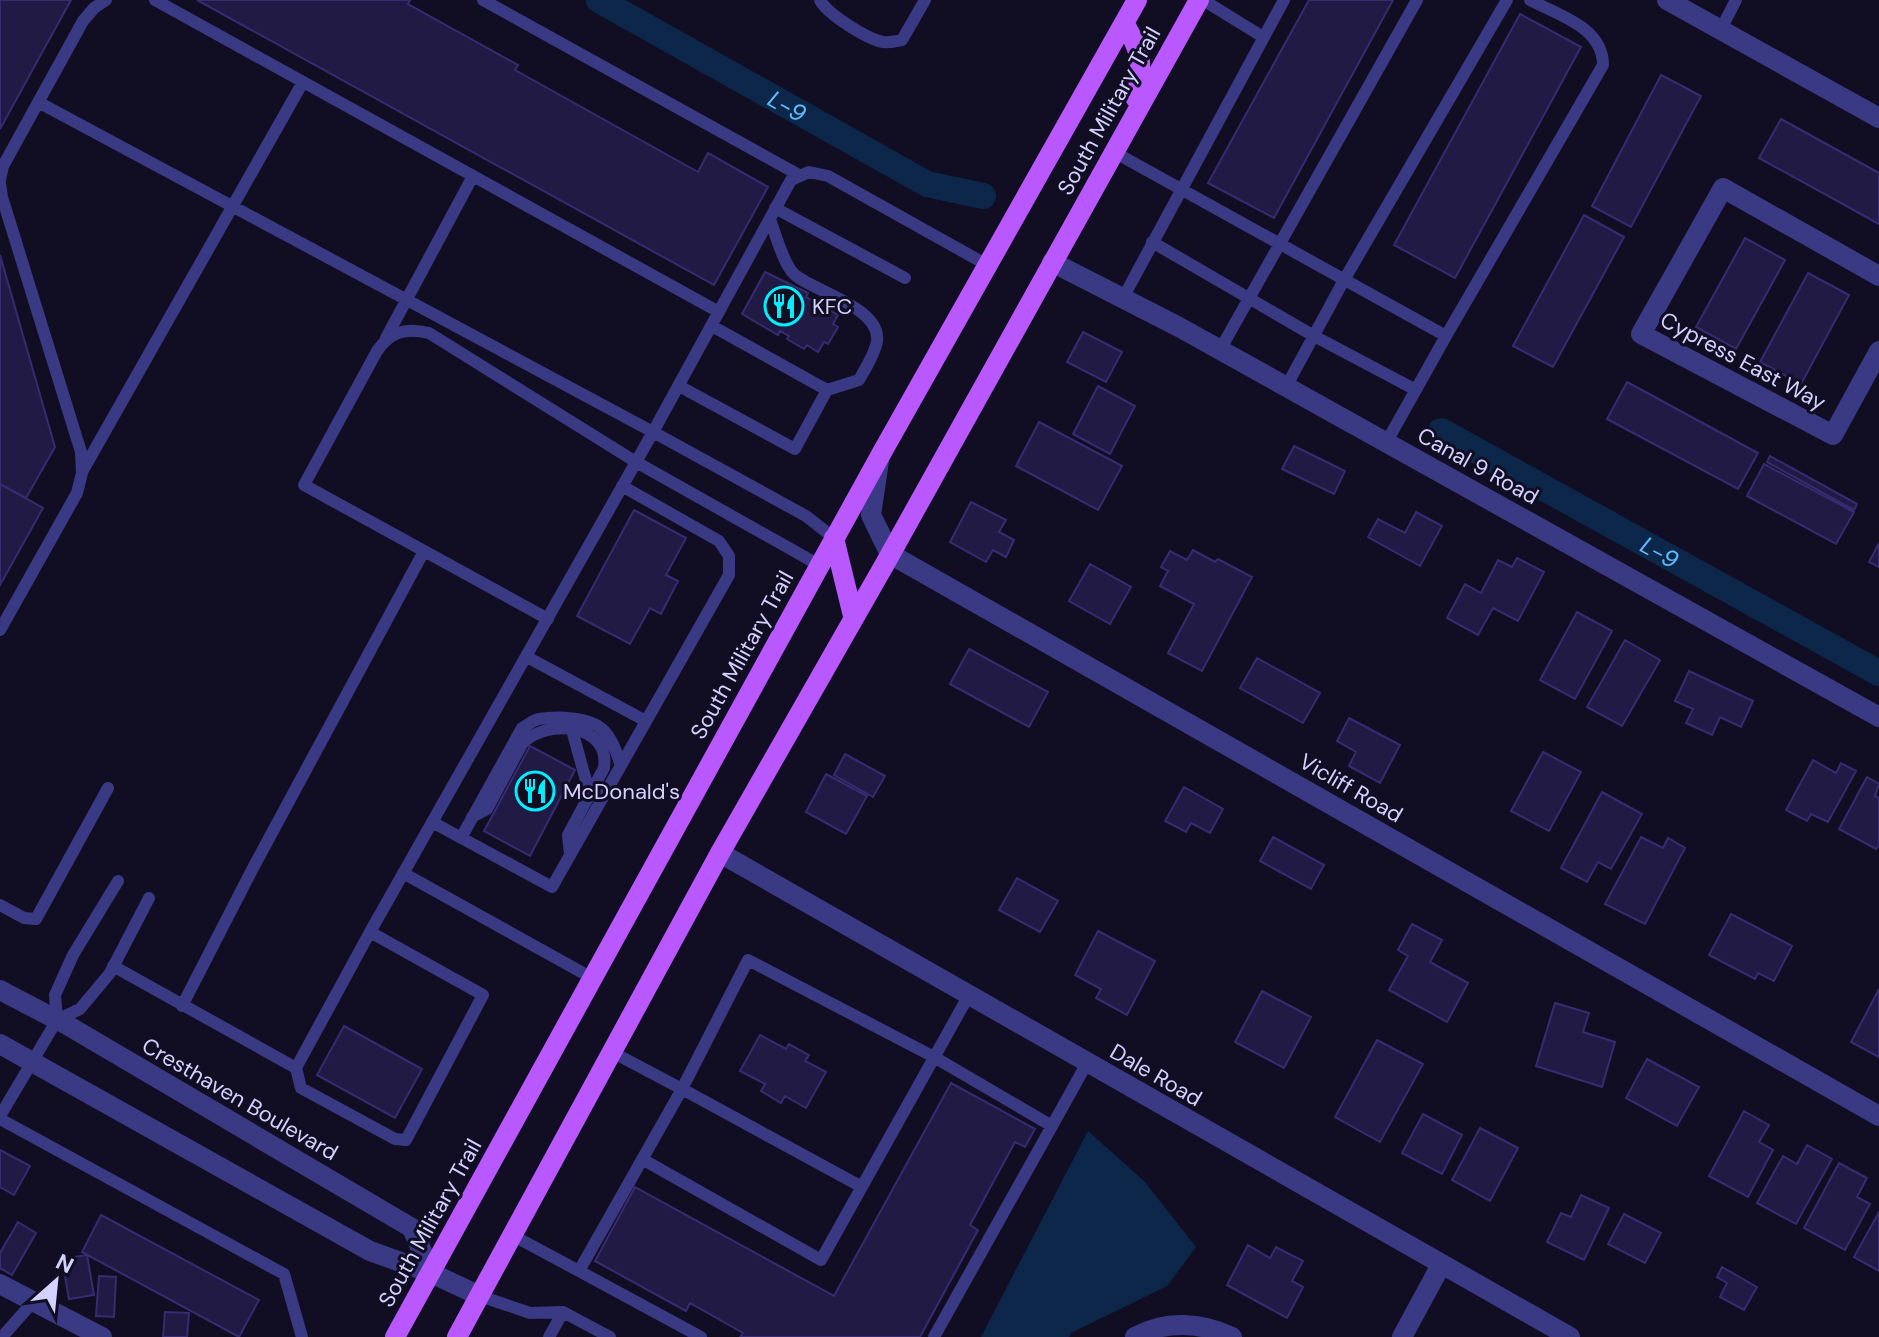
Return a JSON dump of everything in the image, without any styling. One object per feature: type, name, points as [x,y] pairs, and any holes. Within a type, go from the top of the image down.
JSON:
[{"type":"main road","name":"South Military Trail","points":[[395,1337],[819,565],[1137,0]]},
{"type":"main road","name":"South Military Trail","points":[[457,1337],[720,853],[1201,0]]},
{"type":"main road","points":[[1124,23],[1140,49],[1142,71],[1131,123]]},
{"type":"main road","points":[[834,538],[853,616]]},
{"type":"street","points":[[1667,0],[1879,118]]},
{"type":"street","name":"Cypress East Way","points":[[1879,276],[1723,188],[1641,334],[1833,435],[1879,351]]},
{"type":"street","name":"Canal 9 Road","points":[[1052,262],[1220,350],[1879,717]]},
{"type":"street","points":[[880,456],[871,515],[890,554]]},
{"type":"street","name":"Vicliff Road","points":[[890,554],[1879,1116]]},
{"type":"street","name":"Dale Road","points":[[720,853],[1570,1337]]},
{"type":"street","name":"Cresthaven Boulevard","points":[[0,990],[57,1020],[412,1228],[431,1273]]},
{"type":"street","points":[[0,1044],[370,1251],[431,1273],[480,1296]]},
{"type":"street","points":[[1402,1337],[1441,1265]]},
{"type":"street","points":[[0,1284],[102,1337]]},
{"type":"street","points":[[1135,1337],[1158,1327],[1177,1324],[1212,1329],[1232,1337]]},
{"type":"lane","points":[[82,473],[81,452],[0,182],[3,166],[83,21],[106,0]]},
{"type":"lane","points":[[155,0],[719,312]]},
{"type":"lane","points":[[483,0],[799,175]]},
{"type":"lane","points":[[820,0],[826,9],[870,38],[891,42],[902,40],[925,0]]},
{"type":"lane","points":[[1201,0],[1263,37]]},
{"type":"lane","points":[[1123,298],[1284,0]]},
{"type":"lane","points":[[1220,350],[1417,0]]},
{"type":"lane","points":[[1286,387],[1344,280],[1507,0]]},
{"type":"lane","points":[[1386,443],[1603,65],[1600,44],[1594,36],[1530,0]]},
{"type":"lane","points":[[1721,29],[1736,0]]},
{"type":"lane","points":[[0,630],[77,493],[82,473],[303,82]]},
{"type":"lane","points":[[38,102],[653,432],[806,516],[834,538]]},
{"type":"lane","points":[[1114,152],[1446,336]]},
{"type":"lane","points":[[370,932],[483,995],[406,1140],[395,1139],[301,1088],[296,1068],[370,932],[403,873],[679,386],[791,180],[809,172],[828,176],[989,266]]},
{"type":"lane","points":[[473,176],[304,485],[548,619]]},
{"type":"lane","points":[[772,214],[905,278]]},
{"type":"lane","points":[[679,386],[795,449],[827,390],[859,380],[875,348],[874,324],[863,313],[792,274],[772,214]]},
{"type":"lane","points":[[1152,242],[1314,336],[1416,390]]},
{"type":"lane","points":[[712,326],[827,390]]},
{"type":"lane","points":[[384,341],[405,330],[429,333],[636,462],[819,565]]},
{"type":"lane","points":[[432,822],[552,887],[729,575],[725,548],[719,541],[622,486]]},
{"type":"lane","points":[[182,1006],[424,551]]},
{"type":"lane","points":[[527,657],[644,720]]},
{"type":"lane","points":[[461,838],[522,728],[537,719],[562,718],[590,722],[602,728],[613,743],[620,763]]},
{"type":"lane","points":[[472,817],[487,809],[530,735],[541,730],[587,732],[603,747],[604,768],[568,835],[570,854]]},
{"type":"lane","points":[[572,730],[590,795]]},
{"type":"lane","points":[[0,905],[24,918],[36,919],[108,788]]},
{"type":"lane","points":[[403,873],[592,978]]},
{"type":"lane","points":[[118,881],[73,955],[55,995],[57,1020],[0,1118],[284,1274],[302,1337]]},
{"type":"lane","points":[[57,1020],[80,1009],[113,966],[149,898]]},
{"type":"lane","points":[[579,1271],[682,1089],[748,960],[934,1057],[1052,1126]]},
{"type":"lane","points":[[113,966],[296,1068]]},
{"type":"lane","points":[[642,1159],[821,1260],[969,995]]},
{"type":"lane","points":[[612,1052],[862,1187]]},
{"type":"lane","points":[[934,1337],[1087,1063]]},
{"type":"lane","points":[[512,1235],[701,1337]]},
{"type":"lane","points":[[480,1296],[530,1313],[563,1312],[610,1337]]},
{"type":"lane","points":[[2,1337],[33,1302]]},
{"type":"lane","points":[[549,1337],[563,1312]]},
{"type":"water","points":[[1088,1131],[1144,1181],[1196,1247],[1167,1286],[1071,1333],[1069,1337],[981,1337]]},
{"type":"building","points":[[0,0],[71,0],[0,129]]},
{"type":"building","points":[[197,0],[410,0],[408,4],[518,65],[515,70],[698,172],[708,153],[768,187],[714,285]]},
{"type":"building","points":[[1309,0],[1393,0],[1274,218],[1208,183]]},
{"type":"building","points":[[1520,14],[1581,47],[1455,278],[1394,245]]},
{"type":"building","points":[[1661,75],[1701,96],[1631,227],[1592,206]]},
{"type":"building","points":[[1781,119],[1879,173],[1879,224],[1759,158]]},
{"type":"building","points":[[1584,215],[1624,237],[1553,367],[1513,346]]},
{"type":"building","points":[[1745,238],[1785,260],[1736,349],[1696,327]]},
{"type":"building","points":[[0,255],[55,447],[26,498],[0,484]]},
{"type":"building","name":"KFC","points":[[765,272],[808,293],[806,297],[838,315],[833,324],[838,327],[828,344],[824,342],[818,352],[807,345],[804,349],[787,339],[789,336],[780,331],[778,335],[742,314]]},
{"type":"building","points":[[1808,273],[1849,295],[1801,384],[1760,362]]},
{"type":"building","points":[[1083,332],[1122,352],[1106,382],[1067,362]]},
{"type":"building","points":[[1627,382],[1758,453],[1738,489],[1607,419]]},
{"type":"building","points":[[1098,386],[1135,406],[1110,454],[1073,434]]},
{"type":"building","points":[[1039,422],[1122,466],[1098,510],[1016,466]]},
{"type":"building","points":[[1294,446],[1345,471],[1334,494],[1282,469]]},
{"type":"building","points":[[1770,456],[1857,504],[1854,510],[1767,462]]},
{"type":"building","points":[[1764,464],[1854,512],[1836,544],[1747,496]]},
{"type":"building","points":[[0,484],[43,508],[0,585]]},
{"type":"building","points":[[971,502],[1006,520],[999,532],[1014,540],[1006,557],[993,550],[986,562],[950,542]]},
{"type":"building","points":[[634,510],[686,538],[666,575],[678,581],[661,614],[650,608],[630,644],[577,616]]},
{"type":"building","points":[[1416,512],[1442,526],[1420,566],[1368,537],[1378,519],[1405,533]]},
{"type":"building","points":[[1879,543],[1879,567],[1869,562]]},
{"type":"building","points":[[1193,550],[1252,577],[1202,671],[1168,653],[1194,604],[1160,586],[1168,571],[1161,567],[1170,551],[1187,560]]},
{"type":"building","points":[[1517,558],[1544,572],[1518,621],[1493,608],[1478,635],[1447,618],[1465,584],[1481,593],[1498,560],[1512,567]]},
{"type":"building","points":[[1090,564],[1131,587],[1110,624],[1069,601]]},
{"type":"building","points":[[1577,612],[1612,631],[1575,699],[1540,680]]},
{"type":"building","points":[[1625,640],[1660,660],[1622,726],[1587,707]]},
{"type":"building","points":[[969,649],[1048,692],[1029,727],[950,684]]},
{"type":"building","points":[[1257,658],[1320,693],[1303,723],[1240,688]]},
{"type":"building","points":[[1689,671],[1753,701],[1741,727],[1720,717],[1712,735],[1686,723],[1693,709],[1675,701]]},
{"type":"building","points":[[1349,718],[1400,745],[1380,783],[1349,766],[1356,752],[1337,741]]},
{"type":"building","name":"McDonald's","points":[[530,746],[575,770],[530,856],[484,831]]},
{"type":"building","points":[[1543,752],[1581,772],[1549,831],[1511,811]]},
{"type":"building","points":[[845,754],[885,776],[873,797],[834,775]]},
{"type":"building","points":[[1813,760],[1836,773],[1841,763],[1856,771],[1828,822],[1811,814],[1807,821],[1786,810]]},
{"type":"building","points":[[826,774],[867,796],[846,834],[806,812]]},
{"type":"building","points":[[1867,777],[1879,784],[1875,796],[1879,798],[1879,845],[1876,849],[1839,829]]},
{"type":"building","points":[[1184,787],[1223,809],[1210,833],[1191,823],[1186,832],[1165,821]]},
{"type":"building","points":[[1602,792],[1642,814],[1611,869],[1598,862],[1587,882],[1561,868]]},
{"type":"building","points":[[1273,837],[1324,865],[1311,889],[1260,861]]},
{"type":"building","points":[[1641,837],[1663,848],[1668,838],[1685,848],[1645,924],[1605,904]]},
{"type":"building","points":[[1017,878],[1058,901],[1040,932],[999,910]]},
{"type":"building","points":[[1731,914],[1792,946],[1774,981],[1758,973],[1755,979],[1709,955]]},
{"type":"building","points":[[1412,924],[1442,940],[1430,962],[1468,983],[1447,1022],[1389,990],[1408,956],[1398,950]]},
{"type":"building","points":[[1098,931],[1155,961],[1127,1015],[1096,998],[1101,989],[1075,975]]},
{"type":"building","points":[[1879,989],[1879,1057],[1851,1042]]},
{"type":"building","points":[[1262,991],[1311,1017],[1284,1068],[1235,1042]]},
{"type":"building","points":[[1555,1003],[1589,1013],[1583,1032],[1615,1042],[1602,1087],[1536,1066]]},
{"type":"building","points":[[344,1026],[422,1069],[395,1118],[317,1075]]},
{"type":"building","points":[[760,1035],[786,1049],[789,1044],[809,1055],[805,1061],[826,1072],[806,1108],[785,1096],[781,1103],[761,1091],[765,1084],[740,1071]]},
{"type":"building","points":[[1377,1040],[1423,1064],[1380,1142],[1335,1117]]},
{"type":"building","points":[[1647,1059],[1699,1087],[1677,1126],[1626,1098]]},
{"type":"building","points":[[951,1083],[1035,1129],[1025,1147],[1015,1142],[970,1225],[978,1230],[920,1337],[740,1337],[743,1333],[690,1303],[686,1311],[595,1261],[635,1187],[834,1296]]},
{"type":"building","points":[[1744,1111],[1769,1125],[1759,1142],[1773,1150],[1748,1197],[1709,1176]]},
{"type":"building","points":[[1423,1114],[1462,1135],[1442,1174],[1402,1153]]},
{"type":"building","points":[[1480,1128],[1518,1148],[1490,1201],[1452,1180]]},
{"type":"building","points":[[1807,1145],[1832,1159],[1796,1224],[1757,1203],[1783,1156],[1797,1164]]},
{"type":"building","points":[[0,1150],[30,1166],[14,1195],[0,1187]]},
{"type":"building","points":[[1839,1163],[1867,1178],[1857,1197],[1870,1204],[1845,1250],[1804,1228]]},
{"type":"building","points":[[1581,1195],[1609,1208],[1584,1260],[1547,1242],[1561,1213],[1571,1217]]},
{"type":"building","points":[[1879,1212],[1879,1271],[1854,1257]]},
{"type":"building","points":[[1624,1214],[1661,1233],[1645,1263],[1608,1244]]},
{"type":"building","points":[[101,1215],[259,1300],[239,1337],[82,1252]]},
{"type":"building","points":[[18,1222],[36,1233],[12,1275],[0,1268],[0,1253]]},
{"type":"building","points":[[1248,1245],[1270,1258],[1276,1247],[1303,1261],[1292,1281],[1303,1287],[1287,1318],[1227,1285]]},
{"type":"building","points":[[87,1255],[94,1295],[69,1299],[62,1259]]},
{"type":"building","points":[[1722,1267],[1757,1287],[1744,1310],[1720,1297],[1727,1283],[1717,1277]]},
{"type":"building","points":[[99,1276],[116,1277],[114,1317],[96,1316]]},
{"type":"building","points":[[165,1312],[189,1313],[187,1337],[163,1337]]},
{"type":"waterway","name":"L-9","points":[[599,0],[927,184],[983,196]]},
{"type":"waterway","name":"L-9","points":[[1441,431],[1879,673]]},
{"type":"place","name":"KFC","points":[[784,306]]},
{"type":"place","name":"McDonald's","points":[[535,791]]}]
